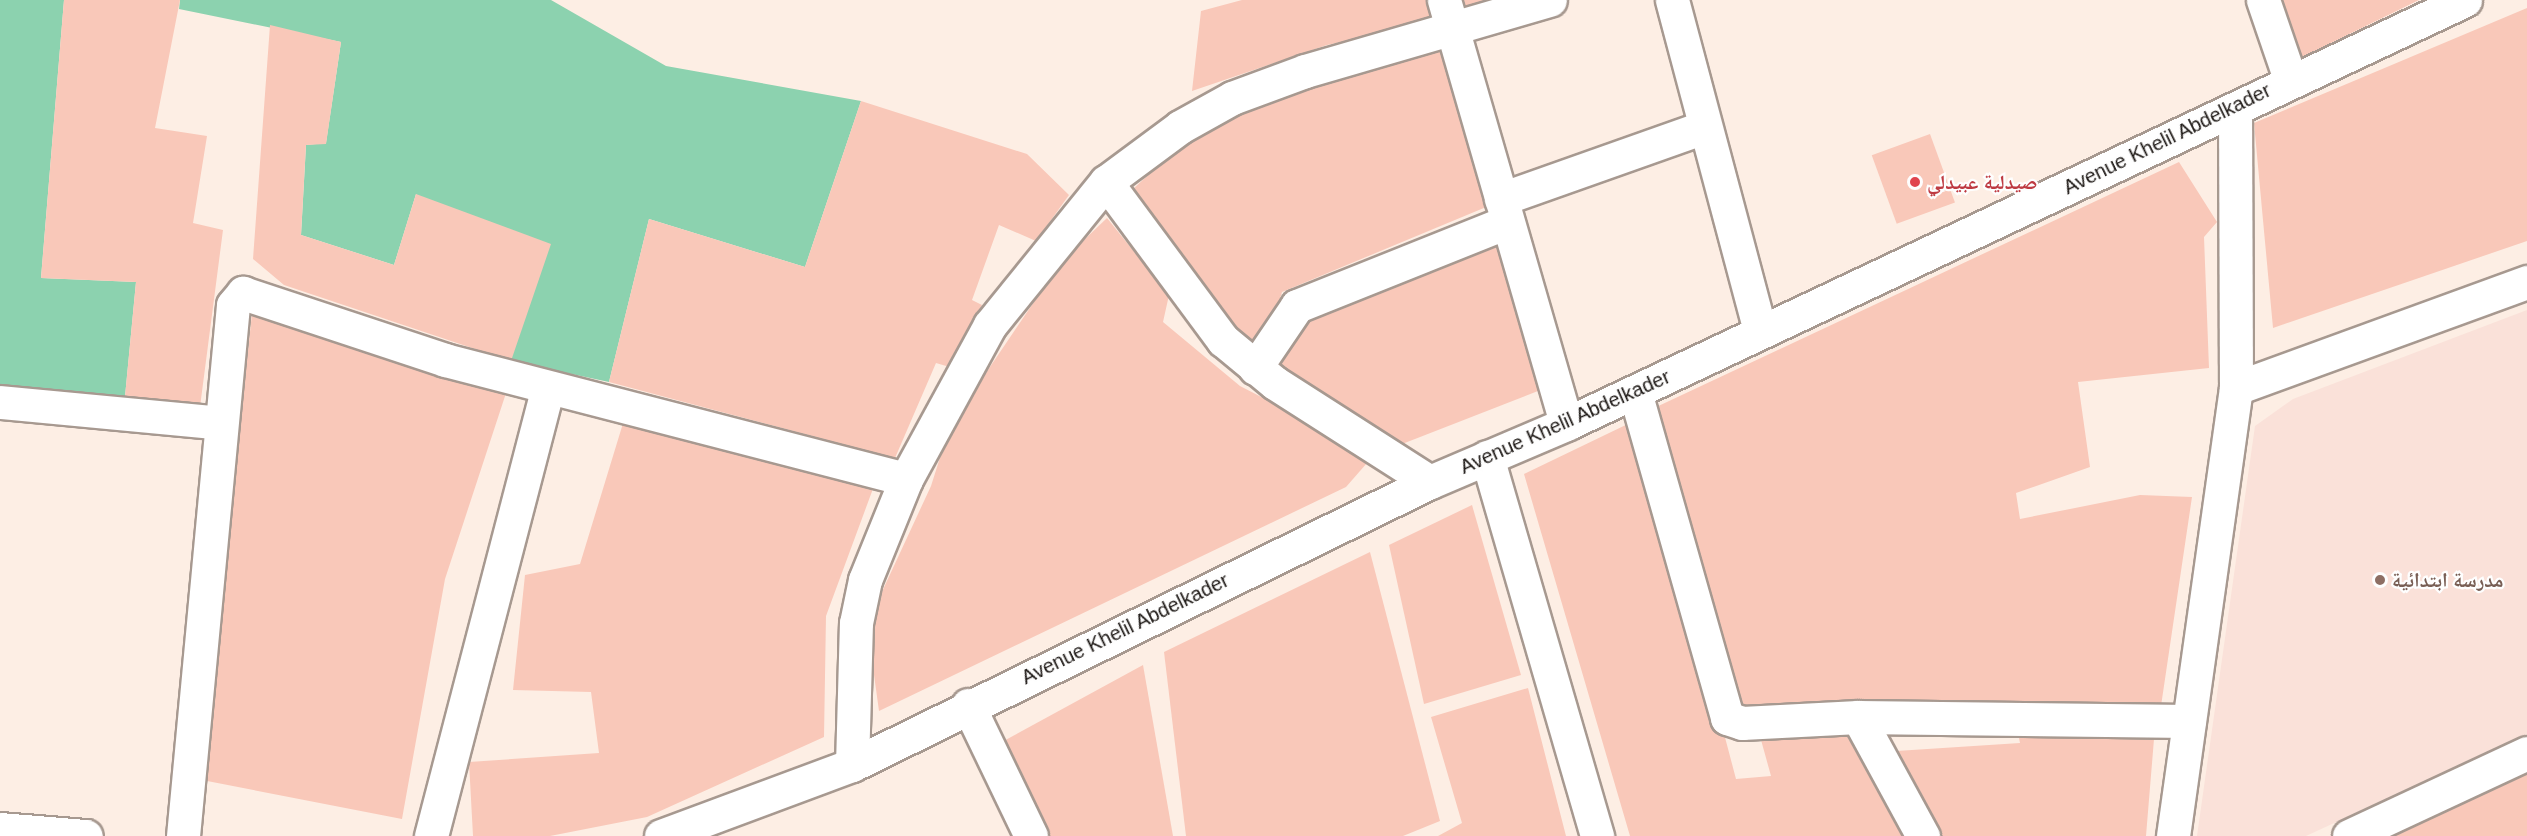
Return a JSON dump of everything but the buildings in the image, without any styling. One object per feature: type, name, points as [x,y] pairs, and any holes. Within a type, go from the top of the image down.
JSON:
[{"type":"street","points":[[1444,0],[1566,424]]},
{"type":"street","points":[[852,765],[856,623],[865,580],[906,478],[990,325],[1106,182],[1180,127],[1232,98],[1305,71],[1452,31],[1550,0]]},
{"type":"street","points":[[1672,0],[1760,331]]},
{"type":"street","points":[[2263,0],[2290,79]]},
{"type":"street","name":"Avenue Khelil Abdelkader","points":[[669,835],[852,765],[968,705],[1430,482],[1635,392],[1760,331],[2235,110],[2290,79],[2465,0]]},
{"type":"street","points":[[2174,836],[2236,388],[2235,110]]},
{"type":"street","points":[[1256,368],[1297,306],[1504,210],[1704,127]]},
{"type":"street","points":[[1106,182],[1222,340],[1256,368],[1430,482]]},
{"type":"street","points":[[2236,388],[2527,282]]},
{"type":"street","points":[[183,836],[233,305],[243,293],[548,388],[906,478]]},
{"type":"street","points":[[431,836],[548,388]]},
{"type":"street","points":[[1635,392],[1724,713],[1742,723],[1858,717],[2189,721]]},
{"type":"street","points":[[0,402],[221,423]]},
{"type":"street","points":[[1487,457],[1597,836]]},
{"type":"street","points":[[968,705],[1031,836]]},
{"type":"street","points":[[1858,717],[1923,836]]},
{"type":"street","points":[[2349,836],[2527,753]]},
{"type":"street","points":[[0,829],[86,836]]},
{"type":"shaded area","name":"مدرسة ابتدائية","points":[[2527,310],[2527,734],[2306,836],[2197,836],[2255,426],[2293,399]]},
{"type":"green space","points":[[0,0],[64,0],[41,278],[136,282],[124,407],[0,393]]},
{"type":"green space","points":[[180,0],[551,0],[666,66],[861,101],[805,267],[649,219],[609,382],[511,361],[416,194],[394,265],[301,235],[306,145],[326,143],[341,42],[179,9]]},
{"type":"place","name":"صيدلية عبيدلي","points":[[1915,182]]},
{"type":"place","name":"مدرسة ابتدائية","points":[[2380,580]]}]
